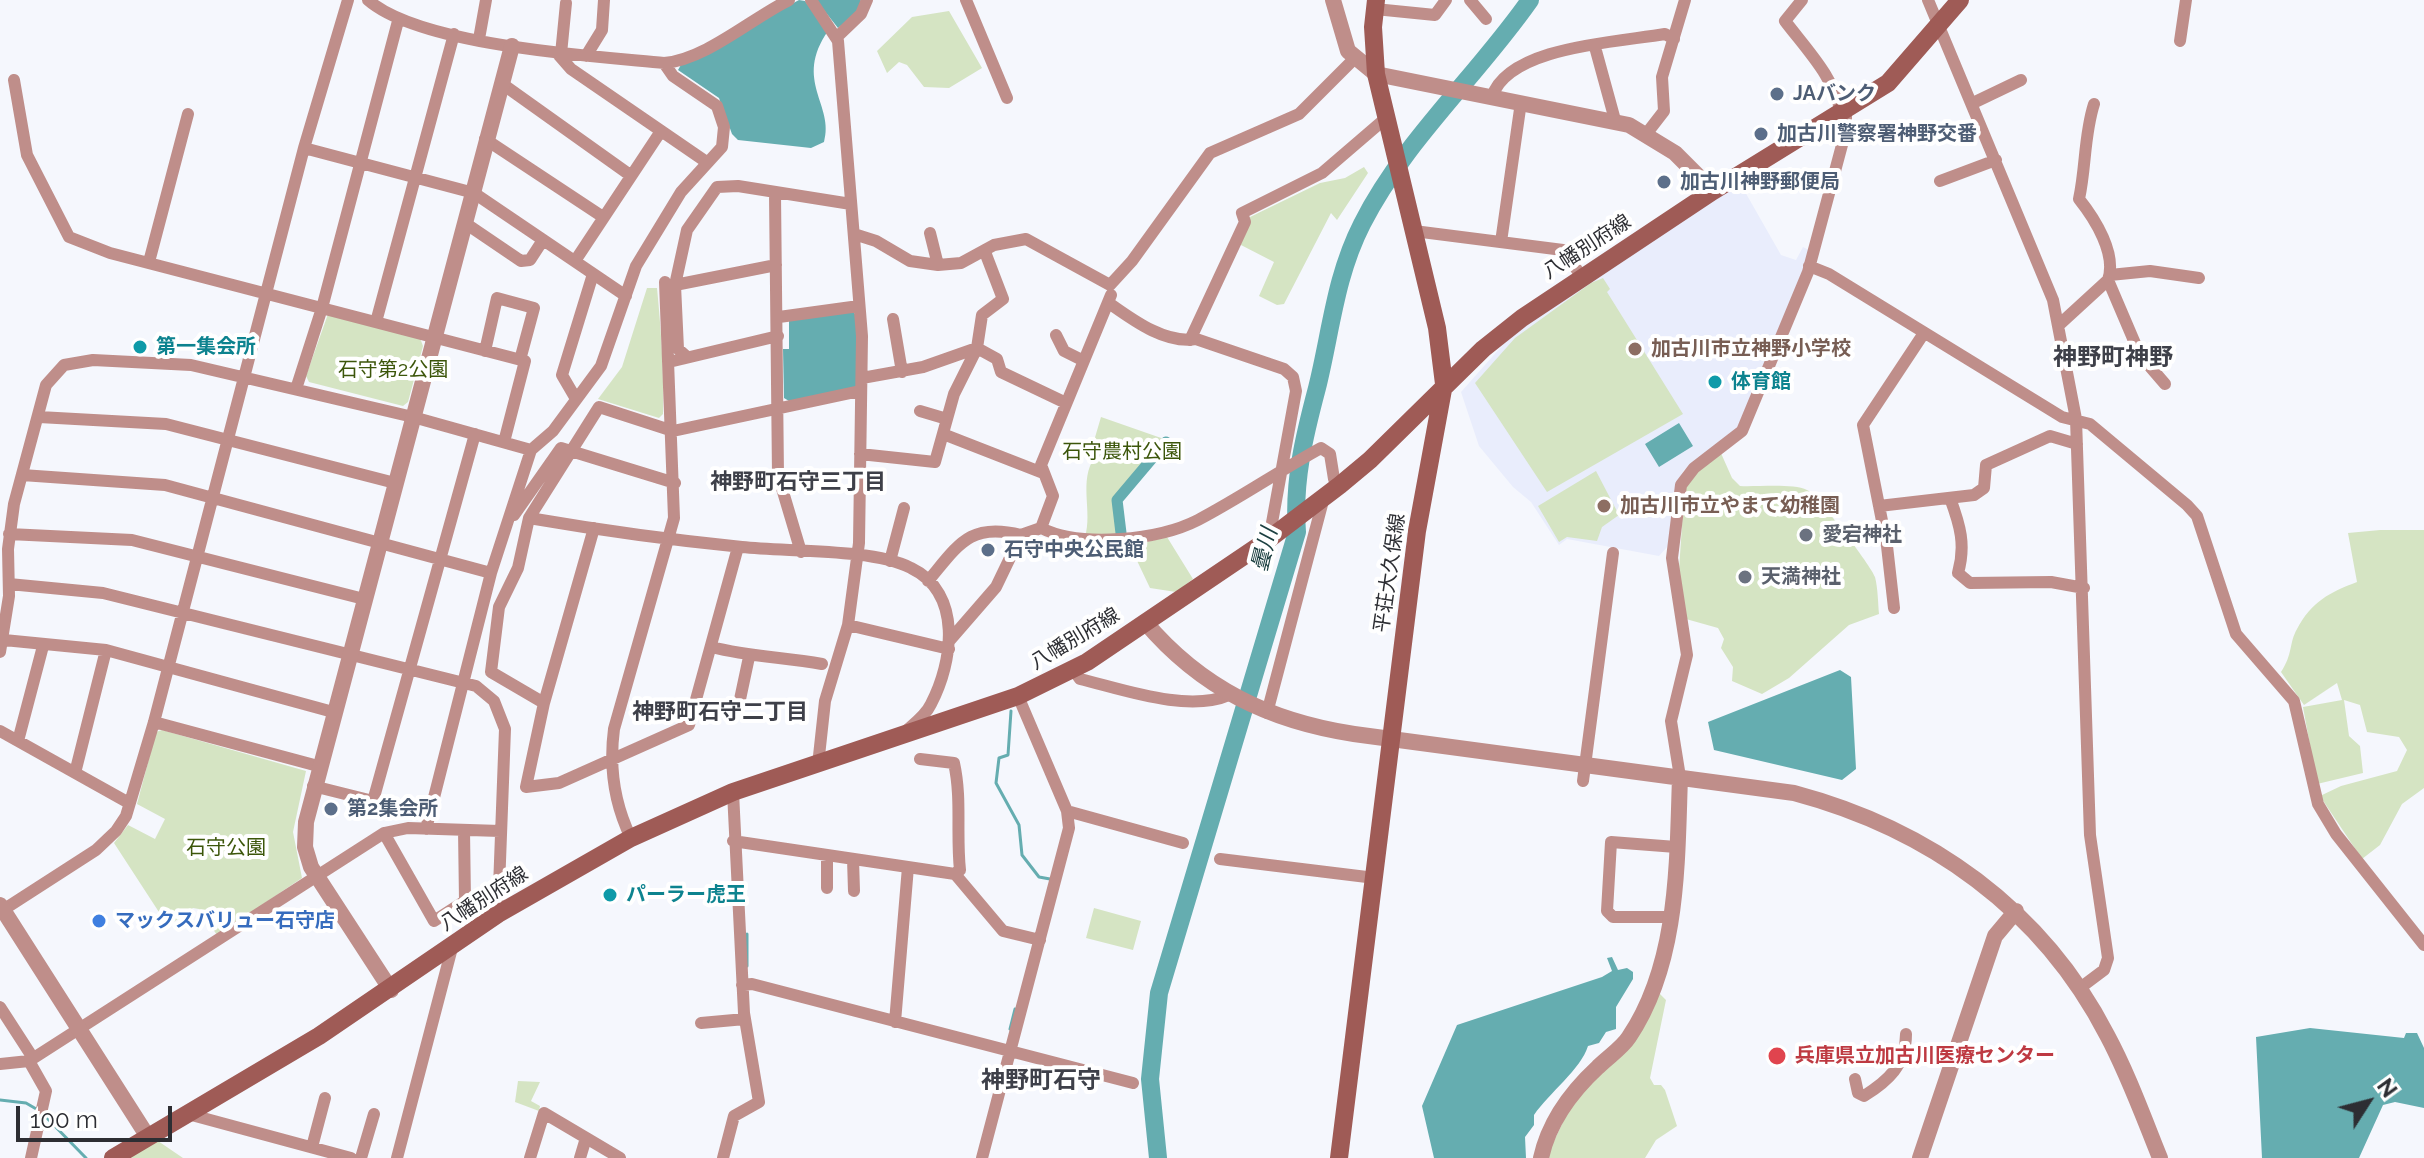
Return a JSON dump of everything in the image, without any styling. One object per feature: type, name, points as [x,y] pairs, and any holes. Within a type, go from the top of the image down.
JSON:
[{"type":"main road","name":"八幡別府線","points":[[113,1158],[391,990],[498,914],[631,838],[733,792],[1018,696],[1073,669],[1269,539],[1340,485],[1370,460],[1444,384],[1502,333],[1713,191],[1888,83],[1960,0]]},
{"type":"main road","name":"平荘大久保線","points":[[1339,1158],[1417,531],[1444,384],[1437,328],[1376,74],[1376,5]]},
{"type":"street","points":[[148,1137],[79,1028],[6,929],[2,907],[105,842],[126,816],[154,722],[304,148],[348,0]]},
{"type":"street","points":[[368,0],[398,21],[454,34],[559,54],[664,63],[678,60],[731,35],[789,0]]},
{"type":"street","points":[[479,39],[486,0]]},
{"type":"street","points":[[586,56],[602,30],[604,0]]},
{"type":"street","points":[[811,0],[837,37],[859,306],[861,384],[857,556],[848,625],[825,701],[818,765]]},
{"type":"street","points":[[837,37],[861,14],[867,0]]},
{"type":"street","points":[[966,0],[1007,98]]},
{"type":"street","points":[[1333,0],[1354,59],[1376,74],[1615,120],[1647,133],[1696,171],[1713,191]]},
{"type":"street","points":[[1376,5],[1435,15],[1446,0]]},
{"type":"street","points":[[1470,0],[1486,19]]},
{"type":"street","points":[[1647,133],[1664,111],[1662,77],[1685,0]]},
{"type":"street","points":[[1541,1158],[1545,1142],[1564,1104],[1629,1038],[1655,980],[1671,917],[1680,777],[1671,721],[1687,655],[1672,558],[1681,485],[1694,468],[1742,431],[1809,266],[1846,130],[1838,96],[1824,72],[1785,21],[1802,0]]},
{"type":"street","points":[[1928,0],[2030,238],[2060,324],[2076,419],[2090,835],[2108,958],[2104,970],[2080,988]]},
{"type":"street","points":[[2180,41],[2186,0]]},
{"type":"street","points":[[566,3],[559,54],[571,69],[705,161]]},
{"type":"street","points":[[296,389],[322,308],[398,21]]},
{"type":"street","points":[[376,322],[454,34]]},
{"type":"street","points":[[1488,96],[1507,73],[1532,61],[1582,45],[1595,47],[1665,34],[1674,39]]},
{"type":"street","points":[[391,990],[317,876],[307,858],[304,837],[318,766],[512,46]]},
{"type":"street","points":[[1595,47],[1615,120]]},
{"type":"street","points":[[1041,528],[1053,496],[1041,465],[1082,360],[1109,303],[1110,285],[1151,236],[1210,153],[1299,114],[1354,59]]},
{"type":"street","points":[[426,829],[491,573],[531,450],[553,431],[601,366],[636,266],[654,234],[705,161],[722,147],[724,138],[717,106],[673,76],[664,63]]},
{"type":"street","points":[[14,80],[27,155],[69,237],[81,244],[525,361],[504,442]]},
{"type":"street","points":[[1973,103],[2021,80]]},
{"type":"street","points":[[501,83],[630,175]]},
{"type":"street","points":[[1501,242],[1521,102]]},
{"type":"street","points":[[2094,104],[2087,124],[2087,163],[2079,199],[2093,217],[2108,253],[2109,278],[2140,355],[2165,384]]},
{"type":"street","points":[[149,262],[188,114]]},
{"type":"street","points":[[1190,340],[1245,222],[1242,213],[1312,179],[1386,120]]},
{"type":"street","points":[[575,261],[661,131]]},
{"type":"street","points":[[485,139],[603,217]]},
{"type":"street","points":[[304,148],[474,193],[626,296]]},
{"type":"street","points":[[1940,181],[1996,160]]},
{"type":"street","points":[[631,838],[620,810],[610,759],[614,729],[674,518],[670,284],[687,230],[717,187],[738,186],[851,204]]},
{"type":"street","points":[[775,194],[779,317],[778,475],[801,552]]},
{"type":"street","points":[[465,223],[521,261],[530,260],[543,240]]},
{"type":"street","points":[[1414,231],[1563,250],[1582,277]]},
{"type":"street","points":[[930,233],[938,265]]},
{"type":"street","points":[[854,234],[876,241],[910,261],[938,265],[961,263],[1000,243],[1026,239],[1110,285]]},
{"type":"street","points":[[860,454],[935,462],[954,394],[977,348],[982,315],[1003,299],[985,252]]},
{"type":"street","points":[[670,284],[776,265]]},
{"type":"street","points":[[1809,266],[1829,274],[2062,417],[2076,419],[2101,433],[2197,516],[2236,634],[2294,701],[2318,804],[2336,834],[2424,945]]},
{"type":"street","points":[[2060,324],[2109,278],[2150,271],[2199,278]]},
{"type":"street","points":[[576,399],[562,375],[593,274]]},
{"type":"street","points":[[670,284],[678,349],[686,356]]},
{"type":"street","points":[[485,351],[497,298],[534,308],[520,360]]},
{"type":"street","points":[[1109,303],[1153,329],[1284,369],[1293,377],[1296,391],[1269,539]]},
{"type":"street","points":[[779,317],[859,306]]},
{"type":"street","points":[[893,319],[902,372]]},
{"type":"street","points":[[1894,608],[1886,592],[1879,506],[1863,425],[1924,333]]},
{"type":"street","points":[[1056,335],[1064,351],[1082,360]]},
{"type":"street","points":[[669,362],[778,336]]},
{"type":"street","points":[[544,703],[491,672],[499,607],[518,568],[529,518],[574,452],[599,407],[673,431],[779,408],[977,348],[997,359],[1001,372],[1066,403]]},
{"type":"street","points":[[333,712],[106,650],[2,646],[9,584],[9,534],[22,475],[51,378],[64,365],[79,361],[191,365],[413,417],[531,450]]},
{"type":"street","points":[[920,411],[947,419]]},
{"type":"street","points":[[39,417],[166,424],[395,483]]},
{"type":"street","points":[[313,786],[373,801],[475,434]]},
{"type":"street","points":[[943,434],[1043,473]]},
{"type":"street","points":[[1879,506],[1980,492],[1984,488],[1986,465],[2022,450],[2038,438],[2050,436],[2077,444]]},
{"type":"street","points":[[506,527],[561,448],[675,483]]},
{"type":"street","points":[[928,581],[952,552],[980,532],[993,528],[1021,535],[1041,528],[1084,541],[1170,530],[1196,521],[1321,448],[1326,449],[1334,479],[1340,485]]},
{"type":"street","points":[[22,475],[165,485],[491,573]]},
{"type":"street","points":[[1267,713],[1324,497]]},
{"type":"street","points":[[1950,498],[1961,528],[1963,560],[1958,573],[1962,580],[1970,583],[2051,582],[2084,588]]},
{"type":"street","points":[[890,561],[904,508]]},
{"type":"street","points":[[529,518],[738,547],[857,556],[909,566],[928,581],[948,615],[949,644],[931,704],[900,737]]},
{"type":"street","points":[[594,528],[544,703],[526,787],[559,783],[689,725],[738,547]]},
{"type":"street","points":[[9,534],[132,540],[364,599]]},
{"type":"street","points":[[949,644],[996,587],[1021,535]]},
{"type":"street","points":[[1584,773],[1613,553]]},
{"type":"street","points":[[9,584],[103,593],[410,667],[486,692],[503,717],[498,914]]},
{"type":"street","points":[[1145,622],[1178,656],[1229,695],[1267,713],[1314,728],[1584,773],[1680,777],[1794,793],[1863,815],[1946,857],[2016,911],[2080,988],[2123,1069],[2160,1158]]},
{"type":"street","points":[[848,625],[949,644]]},
{"type":"street","points":[[18,741],[43,646]]},
{"type":"street","points":[[712,647],[749,657],[783,657],[822,664]]},
{"type":"street","points":[[75,773],[106,650]]},
{"type":"street","points":[[739,704],[749,657]]},
{"type":"street","points":[[1073,669],[1080,679],[1161,699],[1214,701],[1229,695]]},
{"type":"street","points":[[982,1158],[1069,828],[1067,811],[1018,696]]},
{"type":"street","points":[[154,722],[318,766]]},
{"type":"street","points":[[0,731],[129,803]]},
{"type":"street","points":[[920,759],[954,763],[961,801],[958,839],[960,870],[955,874]]},
{"type":"street","points":[[723,1158],[734,1116],[759,1102],[742,985],[733,792]]},
{"type":"street","points":[[1067,811],[1183,843]]},
{"type":"street","points":[[0,1064],[31,1060],[384,833],[408,828],[500,831]]},
{"type":"street","points":[[384,833],[434,921],[465,901],[464,830]]},
{"type":"street","points":[[733,841],[955,874],[1003,931],[1040,940]]},
{"type":"street","points":[[1671,917],[1613,917],[1607,911],[1611,842],[1676,847]]},
{"type":"street","points":[[827,855],[827,888]]},
{"type":"street","points":[[853,859],[854,891]]},
{"type":"street","points":[[1220,859],[1375,878]]},
{"type":"street","points":[[895,1022],[908,867]]},
{"type":"street","points":[[1920,1158],[1995,936],[2016,911]]},
{"type":"street","points":[[397,1158],[453,944]]},
{"type":"street","points":[[742,985],[1133,1083]]},
{"type":"street","points":[[0,1007],[46,1091],[31,1158]]},
{"type":"street","points":[[701,1023],[745,1019]]},
{"type":"street","points":[[1855,1079],[1858,1093],[1864,1096],[1891,1076],[1904,1055],[1906,1034]]},
{"type":"street","points":[[312,1147],[325,1098]]},
{"type":"street","points":[[530,1158],[544,1113],[620,1158]]},
{"type":"street","points":[[188,1114],[351,1158]]},
{"type":"street","points":[[361,1158],[374,1114]]},
{"type":"street","points":[[580,1158],[586,1138]]},
{"type":"shaded area","name":"加古川市立神野小学校","points":[[1740,183],[1781,255],[1796,260],[1803,247],[1811,251],[1740,427],[1683,471],[1668,546],[1659,556],[1567,539],[1559,545],[1531,502],[1513,487],[1479,446],[1461,392],[1516,330]]},
{"type":"green space","points":[[949,11],[982,68],[949,88],[924,87],[907,65],[899,62],[887,73],[877,51],[912,17]]},
{"type":"green space","points":[[1364,167],[1368,173],[1337,220],[1331,213],[1284,304],[1277,305],[1259,296],[1274,262],[1239,244],[1250,217],[1320,183],[1345,178]]},
{"type":"green space","points":[[1603,278],[1610,289],[1607,292],[1683,414],[1547,492],[1475,383],[1515,338],[1591,283]]},
{"type":"green space","points":[[647,288],[657,288],[663,398],[663,414],[659,418],[598,399],[622,367]]},
{"type":"green space","name":"石守第2公園","points":[[328,314],[420,338],[423,346],[408,402],[403,406],[309,382],[306,376]]},
{"type":"green space","name":"石守農村公園","points":[[1101,417],[1164,439],[1116,499],[1119,534],[1085,537],[1087,476],[1095,457],[1091,451]]},
{"type":"green space","points":[[1720,451],[1732,478],[1740,486],[1793,487],[1812,494],[1855,546],[1876,582],[1879,614],[1849,625],[1789,678],[1762,694],[1732,681],[1733,667],[1721,648],[1724,639],[1718,628],[1686,619],[1679,570],[1685,480]]},
{"type":"green space","points":[[1596,471],[1619,515],[1602,527],[1597,541],[1567,537],[1559,542],[1538,506]]},
{"type":"green space","points":[[2424,530],[2424,788],[2402,804],[2380,845],[2362,859],[2320,796],[2341,786],[2397,771],[2407,750],[2399,737],[2367,732],[2360,705],[2344,700],[2349,736],[2360,746],[2363,773],[2317,784],[2303,707],[2342,700],[2337,683],[2304,705],[2281,672],[2295,634],[2308,612],[2330,594],[2357,582],[2348,533]]},
{"type":"green space","points":[[1167,537],[1193,579],[1176,592],[1150,588],[1130,546]]},
{"type":"green space","name":"石守公園","points":[[162,730],[306,771],[293,832],[302,878],[217,935],[199,909],[193,908],[168,926],[114,843],[128,825],[155,839],[165,819],[137,804],[156,732]]},
{"type":"green space","points":[[1094,908],[1141,921],[1133,950],[1086,938]]},
{"type":"green space","points":[[1660,994],[1666,1000],[1650,1078],[1654,1085],[1661,1085],[1665,1090],[1677,1126],[1656,1140],[1645,1158],[1546,1158],[1570,1107],[1656,995]]},
{"type":"green space","points":[[518,1081],[540,1082],[531,1101],[540,1106],[539,1111],[515,1102]]},
{"type":"green space","points":[[158,1141],[183,1158],[129,1158]]},
{"type":"water","points":[[799,0],[805,1],[828,31],[814,64],[814,78],[826,129],[824,142],[811,148],[738,140],[732,134],[719,98],[678,70],[682,63]]},
{"type":"water","points":[[816,0],[861,0],[856,14],[838,28]]},
{"type":"water","points":[[852,311],[856,315],[859,382],[855,387],[789,401],[784,398],[783,349],[789,349],[789,320]]},
{"type":"water","points":[[1679,423],[1693,446],[1659,467],[1645,444]]},
{"type":"water","points":[[1840,670],[1851,677],[1856,769],[1842,780],[1714,750],[1708,722]]},
{"type":"water","points":[[1612,957],[1618,970],[1627,968],[1633,972],[1633,979],[1616,1007],[1616,1029],[1606,1032],[1599,1043],[1588,1046],[1572,1072],[1534,1115],[1534,1125],[1525,1137],[1526,1158],[1434,1158],[1422,1106],[1457,1025],[1602,977],[1612,971],[1607,958]]},
{"type":"water","points":[[2310,1028],[2404,1038],[2406,1033],[2417,1033],[2424,1048],[2424,1108],[2395,1102],[2383,1105],[2359,1158],[2262,1158],[2256,1037]]},
{"type":"waterway","name":"曇川","points":[[1158,1158],[1150,1079],[1159,993],[1297,532],[1301,460],[1346,264],[1362,224],[1399,165],[1530,0]]},
{"type":"waterway","points":[[1121,533],[1117,500],[1166,442]]},
{"type":"waterway","points":[[1011,711],[1008,755],[999,758],[996,783],[1019,825],[1022,855],[1039,877],[1050,879]]},
{"type":"waterway","points":[[747,934],[747,966]]},
{"type":"waterway","points":[[1010,1029],[1015,1009]]},
{"type":"waterway","points":[[0,1100],[26,1103],[38,1110]]},
{"type":"waterway","points":[[44,1115],[86,1158]]},
{"type":"place","name":"JAバンク","points":[[1777,94]]},
{"type":"place","name":"加古川警察署神野交番","points":[[1761,134]]},
{"type":"place","name":"加古川神野郵便局","points":[[1664,182]]},
{"type":"place","name":"第一集会所","points":[[140,347]]},
{"type":"place","name":"加古川市立神野小学校","points":[[1635,349]]},
{"type":"place","name":"体育館","points":[[1715,382]]},
{"type":"place","name":"加古川市立やまて幼稚園","points":[[1604,506]]},
{"type":"place","name":"愛宕神社","points":[[1806,535]]},
{"type":"place","name":"石守中央公民館","points":[[988,550]]},
{"type":"place","name":"天満神社","points":[[1745,577]]},
{"type":"place","name":"第2集会所","points":[[331,809]]},
{"type":"place","name":"パーラー虎王","points":[[610,895]]},
{"type":"place","name":"マックスバリュー石守店","points":[[99,921]]},
{"type":"place","name":"兵庫県立加古川医療センター","points":[[1777,1056]]},
{"type":"district","name":"神野町神野","points":[[2113,358]]},
{"type":"district","name":"神野町石守三丁目","points":[[798,482]]},
{"type":"district","name":"神野町石守二丁目","points":[[720,712]]},
{"type":"district","name":"神野町石守","points":[[1041,1081]]}]
